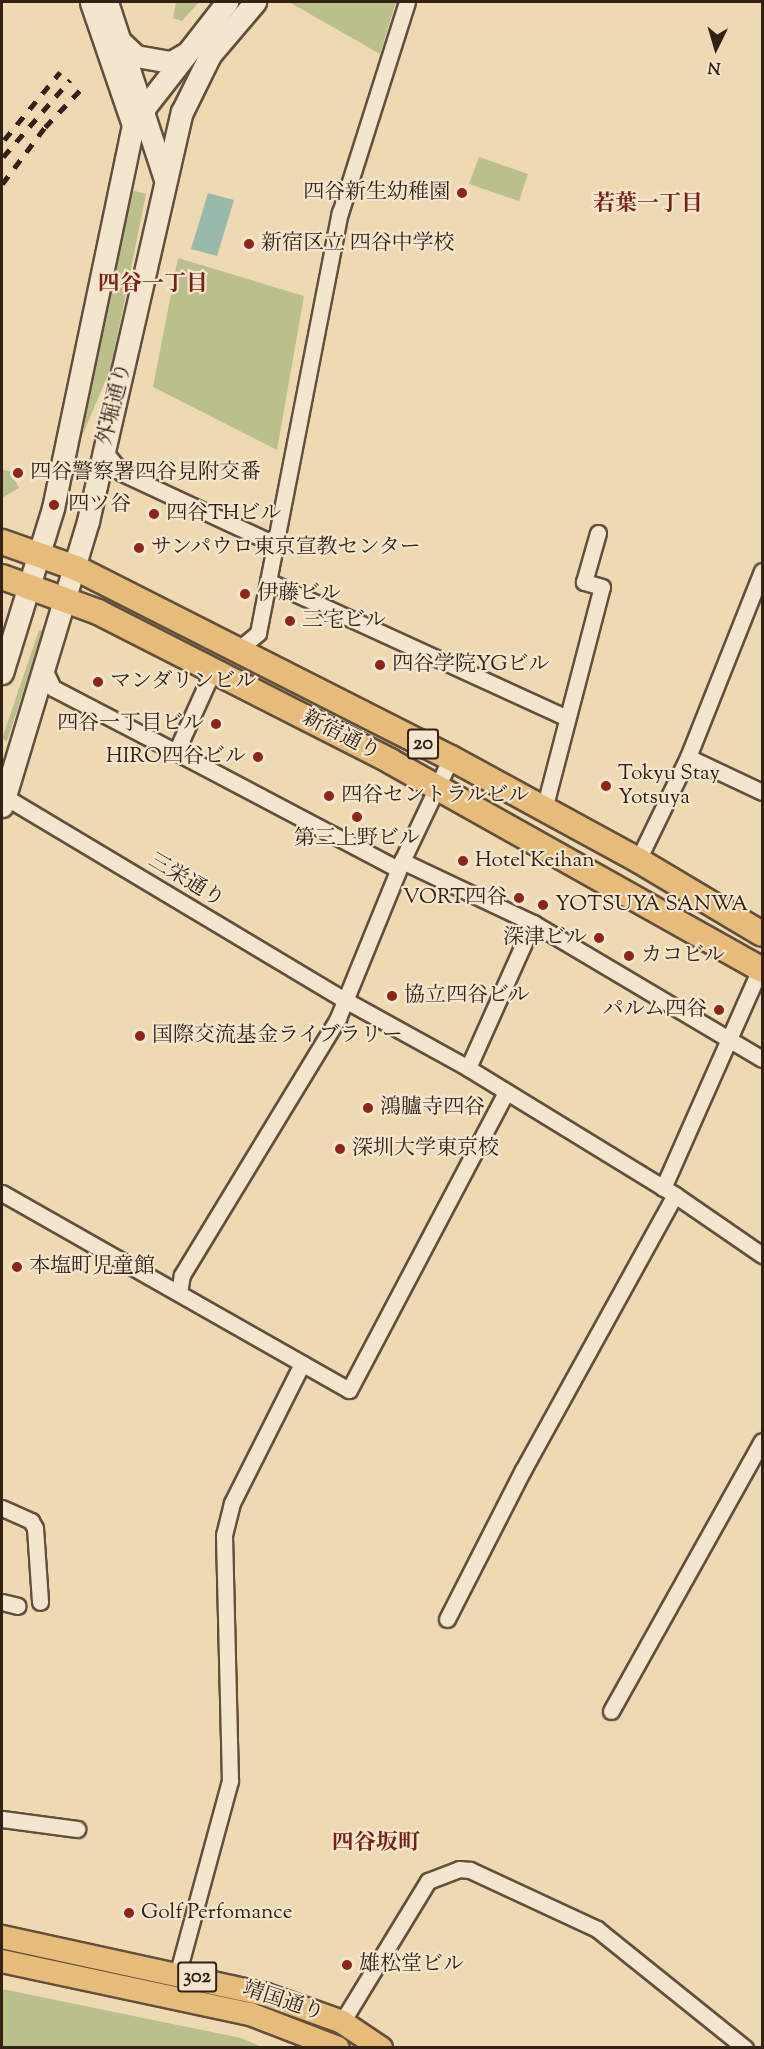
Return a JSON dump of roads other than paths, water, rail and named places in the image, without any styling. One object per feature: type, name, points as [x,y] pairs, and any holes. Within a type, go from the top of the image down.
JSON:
[{"type":"highway","name":"新宿通り","points":[[2,542],[76,568],[451,758],[638,860],[762,934]]},
{"type":"highway","name":"新宿通り","points":[[2,577],[67,601],[213,670],[437,786],[761,970]]},
{"type":"main road","name":"外堀通り","points":[[2,800],[76,568],[166,180],[115,69],[91,2]]},
{"type":"main road","name":"外堀通り","points":[[2,673],[40,554],[138,117],[135,86],[107,2]]},
{"type":"main road","points":[[138,117],[158,87],[227,2]]},
{"type":"main road","points":[[115,69],[135,86],[158,87],[188,73],[210,55],[255,2]]},
{"type":"main road","points":[[121,42],[130,54],[146,58],[171,62],[185,54]]},
{"type":"main road","points":[[166,180],[182,112],[210,55]]},
{"type":"main road","name":"靖国通り","points":[[2,1936],[178,1972],[264,1994],[342,2022],[381,2048]]},
{"type":"main road","name":"靖国通り","points":[[2,1961],[250,2014],[338,2048]]},
{"type":"street","points":[[239,649],[258,633],[340,213],[407,2]]},
{"type":"street","points":[[104,451],[122,473],[268,541],[276,537]]},
{"type":"street","points":[[543,809],[602,587],[584,582],[598,533]]},
{"type":"street","points":[[638,860],[688,757],[762,571]]},
{"type":"street","points":[[268,581],[567,718]]},
{"type":"street","points":[[176,752],[213,670]]},
{"type":"street","points":[[45,671],[53,688],[400,865],[533,923],[762,1059]]},
{"type":"street","points":[[688,757],[762,792]]},
{"type":"street","points":[[179,1293],[182,1275],[345,1000],[400,865],[451,758]]},
{"type":"street","name":"三栄通り","points":[[2,800],[345,1000],[468,1068],[669,1192],[762,1255]]},
{"type":"street","points":[[468,1068],[533,923]]},
{"type":"street","points":[[447,1620],[669,1192],[730,1040],[761,970]]},
{"type":"street","points":[[2,1193],[349,1390],[506,1092]]},
{"type":"street","points":[[178,1972],[230,1781],[224,1535],[232,1503],[302,1364]]},
{"type":"street","points":[[611,1711],[762,1441]]},
{"type":"street","points":[[2,1508],[31,1521],[35,1528],[40,1602]]},
{"type":"street","points":[[2,1602],[18,1606]]},
{"type":"street","points":[[2,1819],[77,1829]]},
{"type":"street","points":[[342,2022],[428,1881],[459,1869],[470,1870],[597,1929],[745,2048]]},
{"type":"railway","points":[[4,140],[60,72]]},
{"type":"railway","points":[[3,157],[70,80]]},
{"type":"railway","points":[[2,184],[45,127],[81,89]]},
{"type":"place","name":"四谷新生幼稚園","points":[[462,193]]},
{"type":"place","name":"新宿区立 四谷中学校","points":[[249,244]]},
{"type":"place","name":"四谷警察署四谷見附交番","points":[[18,473]]},
{"type":"place","name":"四ツ谷","points":[[54,505]]},
{"type":"place","name":"四谷THビル","points":[[154,514]]},
{"type":"place","name":"サンパウロ東京宣教センター","points":[[139,548]]},
{"type":"place","name":"伊藤ビル","points":[[245,594]]},
{"type":"place","name":"三宅ビル","points":[[290,621]]},
{"type":"place","name":"四谷学院YGビル","points":[[380,665]]},
{"type":"place","name":"マンダリンビル","points":[[98,682]]},
{"type":"place","name":"四谷一丁目ビル","points":[[216,724]]},
{"type":"place","name":"HIRO四谷ビル","points":[[258,757]]},
{"type":"place","name":"Tokyu Stay Yotsuya","points":[[606,786]]},
{"type":"place","name":"四谷セントラルビル","points":[[329,796]]},
{"type":"place","name":"第三上野ビル","points":[[357,817]]},
{"type":"place","name":"Hotel Keihan","points":[[463,861]]},
{"type":"place","name":"VORT四谷","points":[[519,898]]},
{"type":"place","name":"YOTSUYA SANWA","points":[[543,905]]},
{"type":"place","name":"深津ビル","points":[[599,938]]},
{"type":"place","name":"カコビル","points":[[629,956]]},
{"type":"place","name":"協立四谷ビル","points":[[392,996]]},
{"type":"place","name":"パルム四谷","points":[[719,1010]]},
{"type":"place","name":"国際交流基金ライブラリー","points":[[140,1036]]},
{"type":"place","name":"鴻臚寺四谷","points":[[368,1108]]},
{"type":"place","name":"深圳大学東京校","points":[[340,1149]]},
{"type":"place","name":"本塩町児童館","points":[[17,1267]]},
{"type":"place","name":"Golf Perfomance","points":[[129,1913]]},
{"type":"place","name":"雄松堂ビル","points":[[347,1965]]},
{"type":"district","name":"若葉一丁目","points":[[648,206]]},
{"type":"district","name":"四谷一丁目","points":[[153,286]]},
{"type":"district","name":"四谷坂町","points":[[376,1845]]}]
